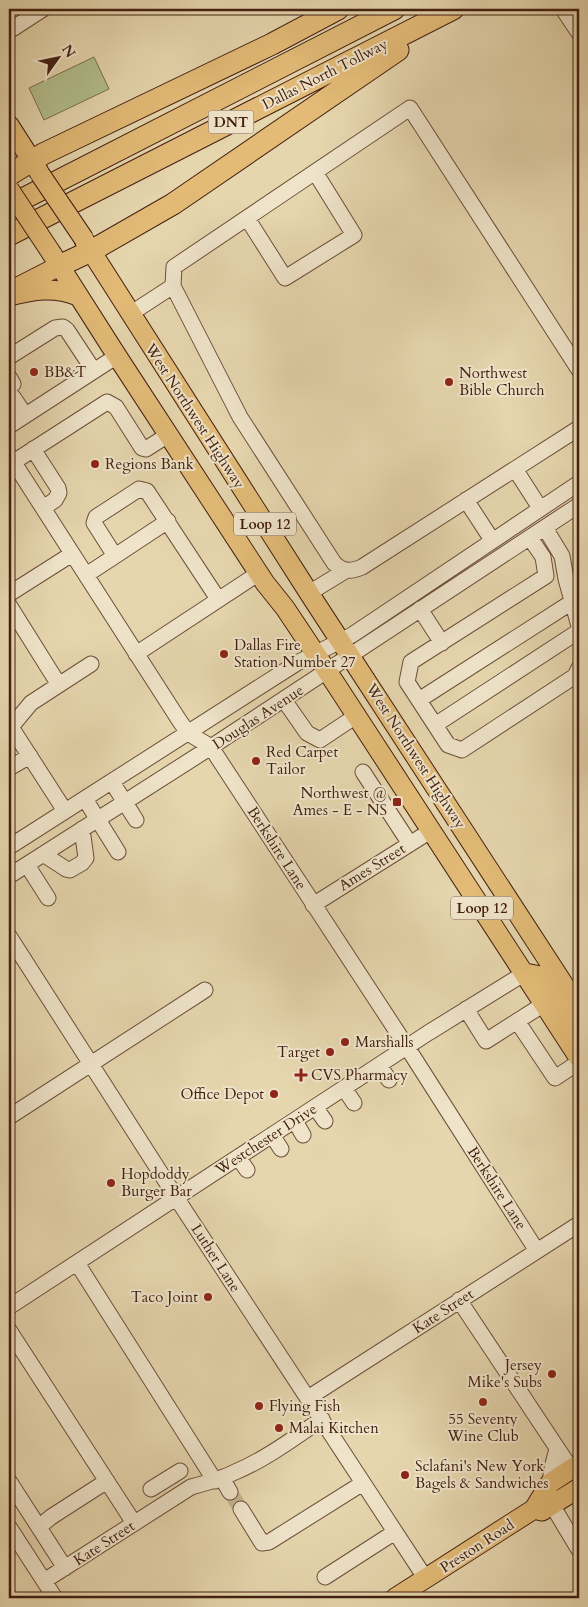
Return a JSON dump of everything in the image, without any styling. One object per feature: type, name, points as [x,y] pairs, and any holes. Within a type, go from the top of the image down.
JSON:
[{"type":"highway","points":[[9,175],[36,167],[338,9]]},
{"type":"highway","name":"Dallas North Tollway","points":[[9,206],[394,9]]},
{"type":"highway","points":[[55,260],[173,204],[455,9]]},
{"type":"highway","name":"Dallas North Tollway","points":[[9,235],[455,9]]},
{"type":"main road","name":"West Northwest Highway","points":[[9,125],[309,593],[579,1008]]},
{"type":"main road","name":"West Northwest Highway","points":[[9,188],[168,435],[432,830],[579,1058]]},
{"type":"main road","points":[[9,294],[55,260]]},
{"type":"main road","points":[[9,294],[39,289],[68,291],[78,296]]},
{"type":"main road","points":[[285,608],[309,593]]},
{"type":"main road","points":[[524,973],[542,976],[546,980],[579,1031]]},
{"type":"main road","name":"Preston Road","points":[[543,1507],[550,1483],[577,1472]]},
{"type":"main road","name":"Preston Road","points":[[395,1598],[543,1507],[579,1488]]},
{"type":"street","points":[[9,31],[43,9]]},
{"type":"street","points":[[564,9],[579,33]]},
{"type":"street","points":[[345,571],[334,563],[240,417],[173,286],[174,267],[410,108],[579,370]]},
{"type":"street","points":[[247,218],[286,278],[354,235],[315,172]]},
{"type":"street","points":[[130,314],[173,286]]},
{"type":"street","points":[[9,357],[55,328],[63,327],[68,330],[94,371]]},
{"type":"street","points":[[9,426],[117,356]]},
{"type":"street","points":[[14,388],[28,414]]},
{"type":"street","points":[[10,460],[33,449],[107,402],[116,407],[142,448],[146,450],[168,435]]},
{"type":"street","points":[[309,593],[345,571],[362,567],[579,428]]},
{"type":"street","points":[[33,449],[58,488],[59,493],[55,500],[43,508]]},
{"type":"street","name":"Berkshire Lane","points":[[10,460],[188,733],[211,747],[407,1046],[537,1250]]},
{"type":"street","points":[[515,469],[540,508]]},
{"type":"street","name":"Douglas Avenue","points":[[9,876],[327,672],[352,635],[579,483]]},
{"type":"street","points":[[115,556],[94,523],[96,517],[138,489],[147,491],[218,599]]},
{"type":"street","points":[[563,494],[577,511]]},
{"type":"street","points":[[466,500],[492,540]]},
{"type":"street","name":"Douglas Avenue","points":[[9,847],[297,663],[315,654],[345,648],[420,609],[545,528],[577,511]]},
{"type":"street","points":[[86,576],[168,521]]},
{"type":"street","points":[[545,528],[562,556],[566,579],[579,626]]},
{"type":"street","points":[[530,538],[543,557],[546,576],[411,662],[407,682],[448,745],[462,750],[575,676],[579,668]]},
{"type":"street","points":[[9,594],[72,554]]},
{"type":"street","points":[[136,654],[259,572]]},
{"type":"street","points":[[419,700],[572,602]]},
{"type":"street","points":[[9,605],[59,685]]},
{"type":"street","points":[[420,609],[442,643]]},
{"type":"street","points":[[435,725],[579,631]]},
{"type":"street","points":[[65,811],[11,726],[31,703],[91,664]]},
{"type":"street","points":[[284,700],[307,733],[320,740],[356,716]]},
{"type":"street","points":[[9,768],[30,756]]},
{"type":"street","points":[[384,758],[360,774],[410,844]]},
{"type":"street","points":[[112,782],[136,820]]},
{"type":"street","points":[[85,799],[118,852]]},
{"type":"street","points":[[43,854],[70,870],[82,863],[86,858],[82,829]]},
{"type":"street","name":"Ames Street","points":[[313,905],[432,830]]},
{"type":"street","points":[[27,865],[48,898]]},
{"type":"street","name":"Luther Lane","points":[[9,936],[426,1579]]},
{"type":"street","name":"Westchester Drive","points":[[10,1303],[77,1263],[177,1197],[211,1183],[242,1163],[272,1136],[294,1121],[407,1046],[524,973]]},
{"type":"street","points":[[9,1117],[205,990]]},
{"type":"street","points":[[466,1009],[486,1041],[544,1004]]},
{"type":"street","points":[[518,1021],[554,1078],[579,1062]]},
{"type":"street","points":[[379,1065],[389,1080]]},
{"type":"street","points":[[344,1088],[354,1102]]},
{"type":"street","points":[[315,1107],[325,1121]]},
{"type":"street","points":[[294,1121],[303,1135]]},
{"type":"street","points":[[272,1136],[281,1149]]},
{"type":"street","name":"Kate Street","points":[[308,1398],[336,1372],[369,1350],[442,1304],[459,1300],[474,1283],[507,1262],[537,1250],[579,1224]]},
{"type":"street","points":[[77,1263],[218,1479],[230,1492]]},
{"type":"street","points":[[459,1300],[556,1449],[577,1472]]},
{"type":"street","points":[[9,1330],[134,1523]]},
{"type":"street","name":"Kate Street","points":[[44,1581],[191,1487],[218,1479],[254,1463],[322,1420]]},
{"type":"street","points":[[550,1483],[556,1449]]},
{"type":"street","points":[[162,1506],[149,1486],[178,1467],[191,1487]]},
{"type":"street","points":[[9,1481],[65,1568]]},
{"type":"street","points":[[39,1527],[51,1517],[107,1481]]},
{"type":"street","points":[[241,1509],[262,1542],[269,1542],[363,1483]]},
{"type":"street","points":[[543,1507],[578,1542]]},
{"type":"street","points":[[326,1577],[395,1532]]},
{"type":"street","points":[[11,1536],[55,1598]]},
{"type":"green space","points":[[94,57],[109,89],[44,120],[29,88]]},
{"type":"tunnel","points":[[230,1492],[241,1509]]},
{"type":"place","name":"BB&T","points":[[34,372]]},
{"type":"place","name":"Northwest Bible Church","points":[[449,382]]},
{"type":"place","name":"Regions Bank","points":[[95,464]]},
{"type":"place","name":"Dallas Fire Station Number 27","points":[[224,654]]},
{"type":"place","name":"Red Carpet Tailor","points":[[256,761]]},
{"type":"place","name":"Northwest @ Ames - E - NS","points":[[397,802]]},
{"type":"place","name":"Marshalls","points":[[345,1042]]},
{"type":"place","name":"Target","points":[[330,1052]]},
{"type":"place","name":"CVS Pharmacy","points":[[301,1075]]},
{"type":"place","name":"Office Depot","points":[[274,1094]]},
{"type":"place","name":"Hopdoddy Burger Bar","points":[[111,1183]]},
{"type":"place","name":"Taco Joint","points":[[208,1297]]},
{"type":"place","name":"Jersey Mike's Subs","points":[[552,1374]]},
{"type":"place","name":"55 Seventy Wine Club","points":[[483,1402]]},
{"type":"place","name":"Flying Fish","points":[[259,1406]]},
{"type":"place","name":"Malai Kitchen","points":[[279,1428]]},
{"type":"place","name":"Sclafani's New York Bagels & Sandwiches","points":[[405,1475]]}]
